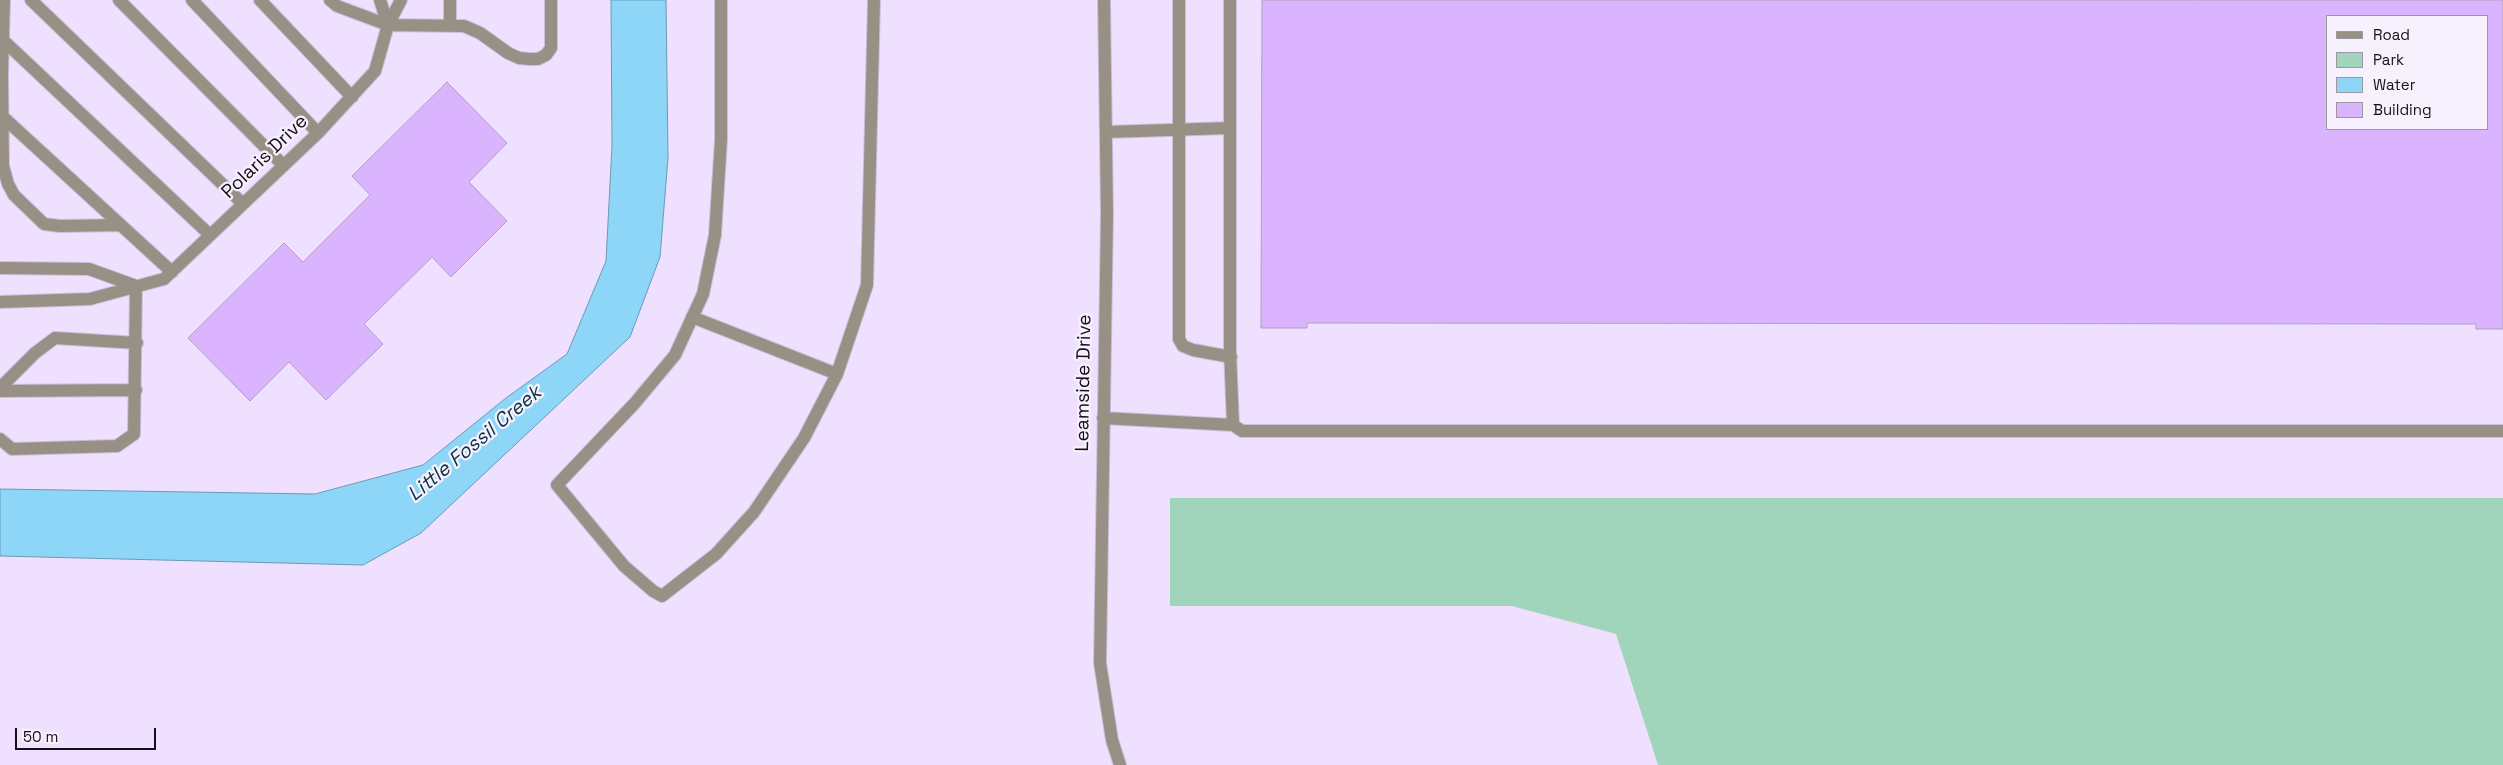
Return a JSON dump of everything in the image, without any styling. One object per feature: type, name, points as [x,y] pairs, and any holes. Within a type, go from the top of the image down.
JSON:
[{"type":"street","points":[[4,0],[3,166],[8,184],[14,195],[44,224],[60,226],[120,225]]},
{"type":"street","points":[[31,0],[243,204]]},
{"type":"street","points":[[119,0],[283,165]]},
{"type":"street","points":[[192,0],[318,133]]},
{"type":"street","points":[[260,0],[352,97]]},
{"type":"street","points":[[330,0],[338,6],[388,25],[464,26],[480,33],[519,58],[538,59],[546,55],[551,48],[551,0]]},
{"type":"street","points":[[380,0],[388,25]]},
{"type":"street","name":"Polaris Drive","points":[[0,302],[90,299],[164,279],[318,133],[375,71],[388,25],[401,0]]},
{"type":"street","points":[[450,0],[450,26]]},
{"type":"street","points":[[721,0],[722,129],[715,235],[703,294],[675,355],[634,404],[558,485],[624,566],[653,591],[662,596],[716,554],[754,512],[804,438],[837,374],[867,285],[874,0]]},
{"type":"street","name":"Leamside Drive","points":[[1104,0],[1107,214],[1100,663],[1112,740],[1120,765]]},
{"type":"street","points":[[1179,0],[1179,339],[1183,346],[1193,350],[1231,357]]},
{"type":"street","points":[[1230,0],[1231,357],[1234,425]]},
{"type":"street","points":[[3,40],[210,235]]},
{"type":"street","points":[[3,116],[172,272]]},
{"type":"street","points":[[1106,132],[1230,128]]},
{"type":"street","points":[[0,268],[89,269],[136,286],[137,343],[134,434],[117,446],[12,449],[0,439]]},
{"type":"street","points":[[692,317],[837,374]]},
{"type":"street","points":[[0,390],[36,353],[56,338],[137,343]]},
{"type":"street","points":[[0,390],[136,390]]},
{"type":"street","points":[[1103,418],[1234,425],[1242,431],[2503,431]]},
{"type":"green space","points":[[1170,498],[2503,498],[2503,765],[1658,765],[1616,634],[1512,606],[1170,606]]},
{"type":"water","name":"Little Fossil Creek","points":[[611,0],[666,0],[668,158],[660,257],[630,337],[421,533],[363,565],[0,556],[0,489],[315,494],[423,465],[506,398],[567,354],[606,261],[612,145]]},
{"type":"building","points":[[1262,0],[2503,0],[2503,329],[2476,329],[2476,324],[1307,323],[1307,328],[1261,328]]},
{"type":"building","points":[[447,82],[507,143],[469,182],[507,221],[451,277],[432,257],[364,324],[383,344],[326,400],[289,362],[250,401],[188,338],[284,243],[303,262],[370,195],[352,176]]}]
